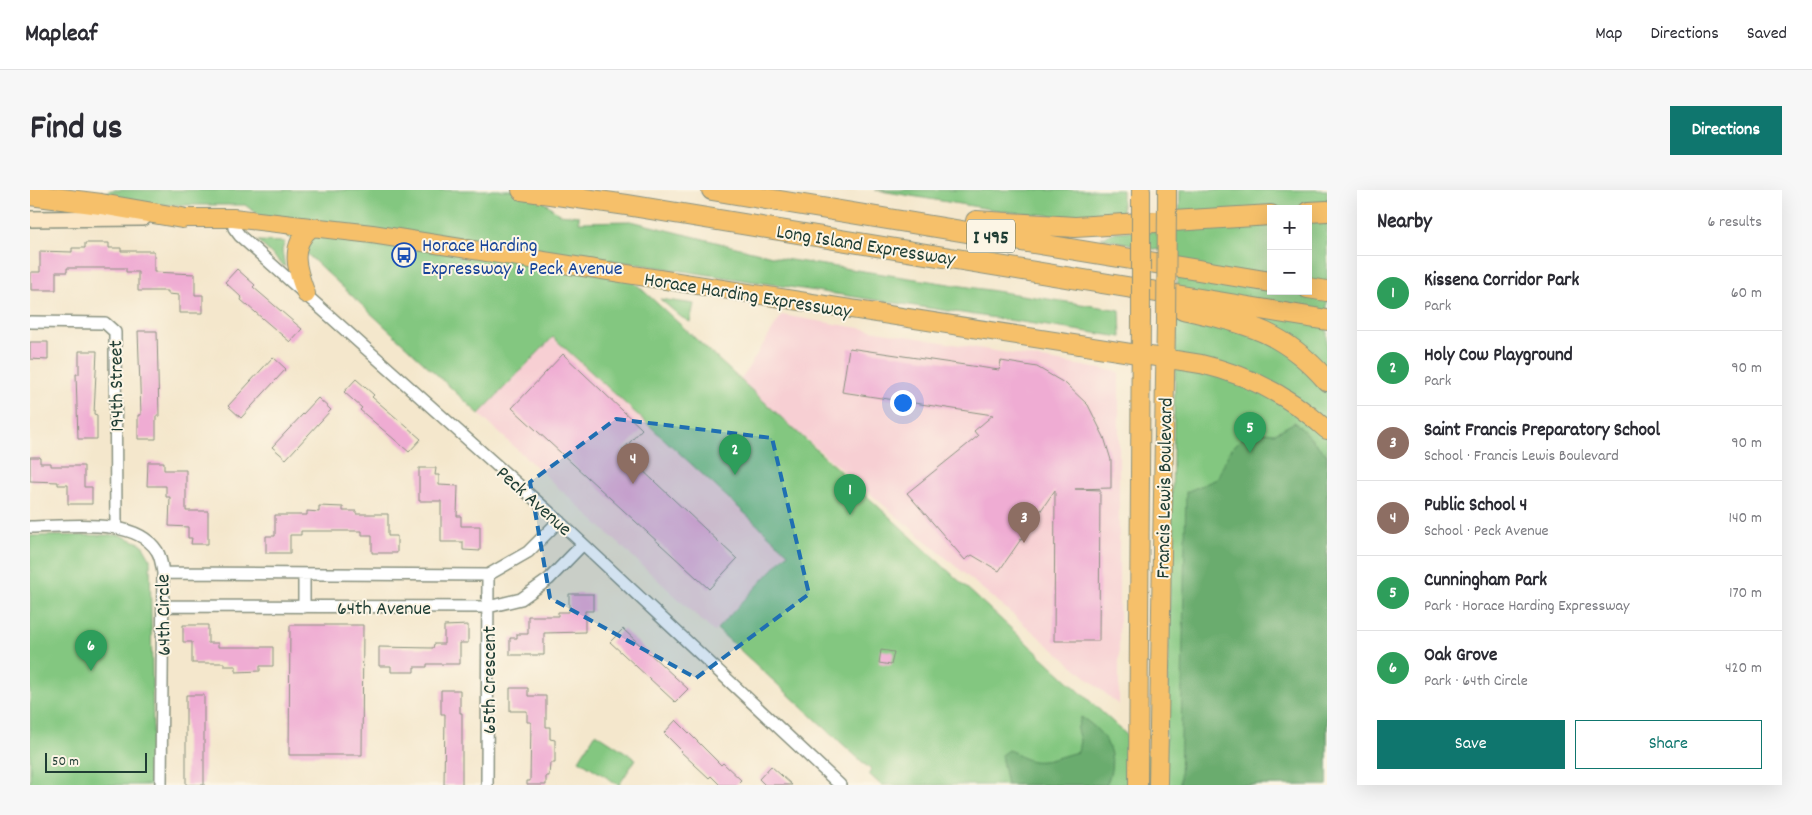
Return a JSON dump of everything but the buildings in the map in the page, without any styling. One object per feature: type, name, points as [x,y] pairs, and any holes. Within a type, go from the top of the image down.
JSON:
[{"type":"highway","name":"Long Island Expressway","points":[[522,190],[1327,320]]},
{"type":"highway","name":"Long Island Expressway","points":[[712,190],[1267,281]]},
{"type":"highway","points":[[30,195],[101,204],[182,218]]},
{"type":"highway","points":[[786,202],[1014,225],[1059,227],[1105,226],[1267,214]]},
{"type":"highway","points":[[1312,212],[1327,211]]},
{"type":"highway","points":[[999,266],[1250,326],[1266,332],[1295,349],[1327,381]]},
{"type":"highway","points":[[1312,289],[1327,291]]},
{"type":"main road","name":"Francis Lewis Boulevard","points":[[1138,785],[1141,198]]},
{"type":"main road","name":"Francis Lewis Boulevard","points":[[1158,785],[1167,198]]},
{"type":"main road","name":"Horace Harding Expressway","points":[[30,219],[233,218],[372,234],[1140,353],[1222,369],[1261,383],[1298,406],[1327,430]]},
{"type":"main road","points":[[306,294],[296,266],[297,249],[299,239],[312,227]]},
{"type":"street","name":"Peck Avenue","points":[[233,218],[234,228],[240,236],[559,521],[840,785]]},
{"type":"street","name":"194th Street","points":[[30,322],[105,323],[116,332],[116,527]]},
{"type":"street","points":[[488,575],[528,552],[559,521]]},
{"type":"street","name":"64th Circle","points":[[30,527],[116,527],[139,533],[158,551],[163,573],[161,785]]},
{"type":"street","name":"64th Avenue","points":[[163,606],[488,607],[521,600],[550,579],[583,544]]},
{"type":"street","name":"64th Avenue","points":[[163,573],[488,575]]},
{"type":"street","points":[[304,574],[304,607]]},
{"type":"street","name":"65th Crescent","points":[[487,785],[488,575]]},
{"type":"highlighted area","points":[[616,419],[772,438],[809,594],[696,678],[550,598],[530,482]]},
{"type":"shaded area","points":[[782,315],[1119,372],[1119,705],[739,382]]},
{"type":"shaded area","points":[[552,337],[788,553],[714,632],[479,414]]},
{"type":"green space","points":[[112,190],[530,190],[559,214],[579,216],[579,222],[631,221],[784,259],[1120,310],[1121,337],[610,260],[1165,770],[1178,254],[1101,238],[1115,232],[1179,228],[1180,190],[1327,190],[1327,785],[881,785],[869,774],[871,770],[717,629],[788,553],[553,337],[479,414],[291,239],[245,205],[152,205],[111,199],[106,192]]},
{"type":"green space","points":[[875,190],[1122,190],[1122,213],[1081,218],[1002,211]]},
{"type":"green space","points":[[258,241],[285,242],[282,250],[285,267]]},
{"type":"green space","points":[[660,299],[694,304],[690,322],[681,317]]},
{"type":"green space","points":[[1295,422],[1327,455],[1327,785],[1180,785],[1186,492],[1217,479],[1229,452],[1248,431],[1275,433]]},
{"type":"green space","points":[[120,535],[142,544],[150,558],[154,785],[30,785],[30,536]]},
{"type":"green space","points":[[1081,717],[1098,730],[1108,746],[1112,764],[1106,785],[1007,785],[1001,755],[1008,750],[1032,761],[1045,761],[1078,752],[1080,740],[1077,730]]},
{"type":"green space","points":[[596,733],[636,759],[619,785],[579,760]]},
{"type":"place","name":"Horace Harding Expressway & Peck Avenue","points":[[404,255]]},
{"type":"place","name":"Cunningham Park","points":[[1250,453]]},
{"type":"place","name":"Holy Cow Playground","points":[[735,475]]},
{"type":"place","name":"Public School 4","points":[[633,484]]},
{"type":"place","name":"Kissena Corridor Park","points":[[850,515]]},
{"type":"place","name":"Saint Francis Preparatory School","points":[[1024,543]]},
{"type":"place","name":"Oak Grove","points":[[91,671]]}]
